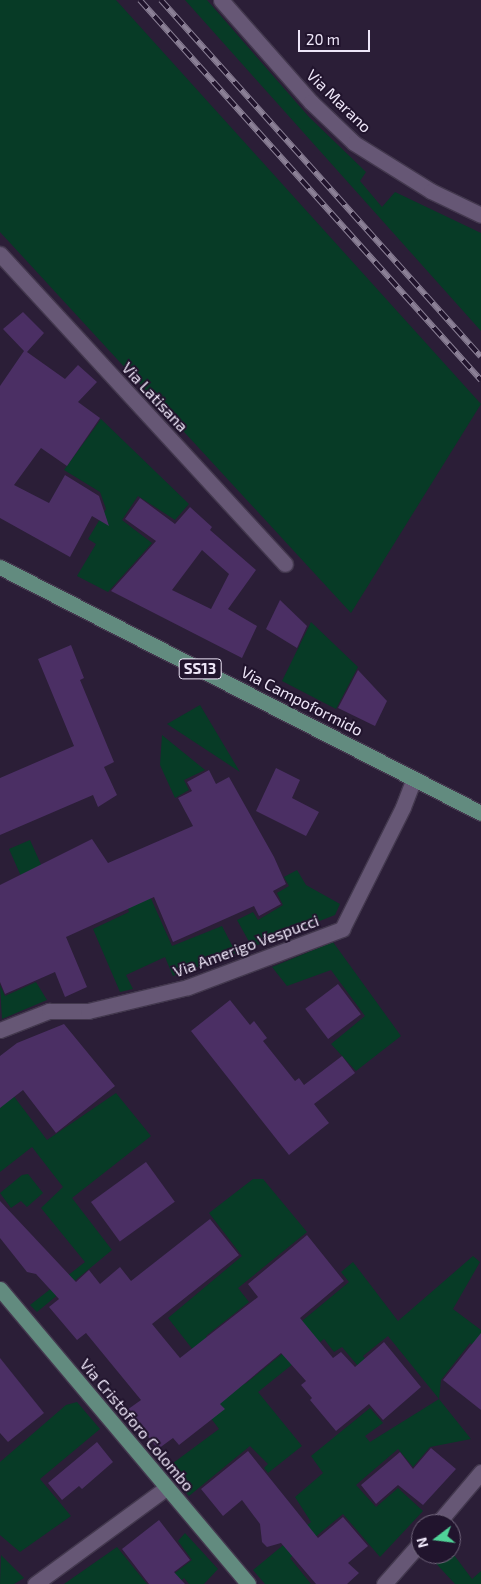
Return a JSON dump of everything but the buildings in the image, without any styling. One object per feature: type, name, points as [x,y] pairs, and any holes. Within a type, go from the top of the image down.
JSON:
[{"type":"main road","name":"Via Campoformido","points":[[0,567],[481,812]]},
{"type":"main road","name":"Via Cristoforo Colombo","points":[[0,1288],[248,1584]]},
{"type":"street","name":"Via Marano","points":[[221,0],[312,102],[354,143],[430,192],[481,215]]},
{"type":"street","name":"Via Latisana","points":[[0,254],[285,564]]},
{"type":"street","name":"Via Amerigo Vespucci","points":[[0,1030],[49,1011],[88,1010],[188,987],[342,930],[403,807],[414,778]]},
{"type":"street","points":[[445,1514],[481,1472]]},
{"type":"street","points":[[35,1584],[166,1488]]},
{"type":"street","points":[[384,1584],[411,1553]]},
{"type":"green space","points":[[0,0],[116,0],[481,404],[351,613],[0,232]]},
{"type":"green space","points":[[185,0],[207,0],[309,117],[366,172],[360,181],[382,207],[395,192],[481,233],[481,331]]},
{"type":"green space","points":[[101,419],[189,504],[175,520],[138,496],[122,520],[152,543],[108,592],[77,576],[96,544],[88,539],[106,509],[100,492],[64,470]]},
{"type":"green space","points":[[311,622],[358,667],[336,709],[282,681]]},
{"type":"green space","points":[[200,705],[240,772],[167,724]]},
{"type":"green space","points":[[162,735],[205,770],[184,780],[189,790],[175,798],[160,765]]},
{"type":"green space","points":[[30,840],[60,907],[32,901],[9,849]]},
{"type":"green space","points":[[297,870],[306,885],[340,904],[335,915],[252,947],[237,920],[253,912],[258,920],[283,905],[277,893],[289,886],[284,877]]},
{"type":"green space","points":[[149,894],[172,946],[222,926],[236,953],[173,976],[165,957],[126,975],[133,989],[120,992],[93,929],[129,912],[127,905]]},
{"type":"green space","points":[[333,942],[401,1036],[356,1071],[331,1044],[365,1016],[331,970],[287,986],[272,967]]},
{"type":"green space","points":[[36,982],[47,1000],[2,1019],[0,985],[5,996]]},
{"type":"green space","points":[[0,1078],[47,1140],[116,1093],[151,1136],[72,1198],[112,1250],[37,1312],[30,1305],[85,1262],[41,1208],[63,1187],[32,1147],[0,1172]]},
{"type":"green space","points":[[28,1174],[43,1193],[27,1207],[21,1201],[11,1208],[0,1193],[22,1175]]},
{"type":"green space","points":[[253,1179],[263,1179],[307,1232],[238,1288],[249,1302],[206,1336],[245,1384],[310,1331],[302,1321],[349,1282],[341,1272],[353,1262],[398,1321],[473,1256],[480,1262],[453,1309],[481,1330],[481,1352],[470,1343],[441,1380],[439,1399],[388,1336],[363,1356],[375,1373],[368,1378],[342,1347],[334,1352],[324,1339],[258,1392],[302,1446],[268,1473],[264,1468],[268,1464],[250,1446],[189,1496],[165,1469],[219,1429],[201,1405],[223,1388],[168,1318],[242,1256],[209,1213]]},
{"type":"green space","points":[[439,1399],[471,1439],[430,1447],[413,1467],[398,1449],[356,1485],[376,1507],[398,1488],[423,1511],[420,1514],[411,1514],[411,1524],[380,1557],[343,1514],[290,1558],[311,1584],[265,1584],[253,1570],[311,1522],[295,1497],[323,1473],[311,1456],[370,1408],[383,1423],[365,1436],[370,1442]]},
{"type":"green space","points":[[77,1402],[100,1429],[40,1479],[71,1516],[20,1552],[0,1535],[0,1462],[66,1405]]},
{"type":"green space","points":[[185,1533],[218,1569],[204,1584],[189,1584],[184,1578],[177,1584],[160,1584],[192,1560],[178,1541]]},
{"type":"green space","points":[[117,1547],[147,1584],[64,1584]]},
{"type":"green space","points":[[1,1555],[24,1578],[14,1584],[0,1584]]},
{"type":"green space","points":[[436,1564],[461,1564],[472,1579],[481,1571],[481,1584],[455,1584]]},
{"type":"railway","points":[[140,0],[481,380]]},
{"type":"railway","points":[[161,0],[481,357]]}]
